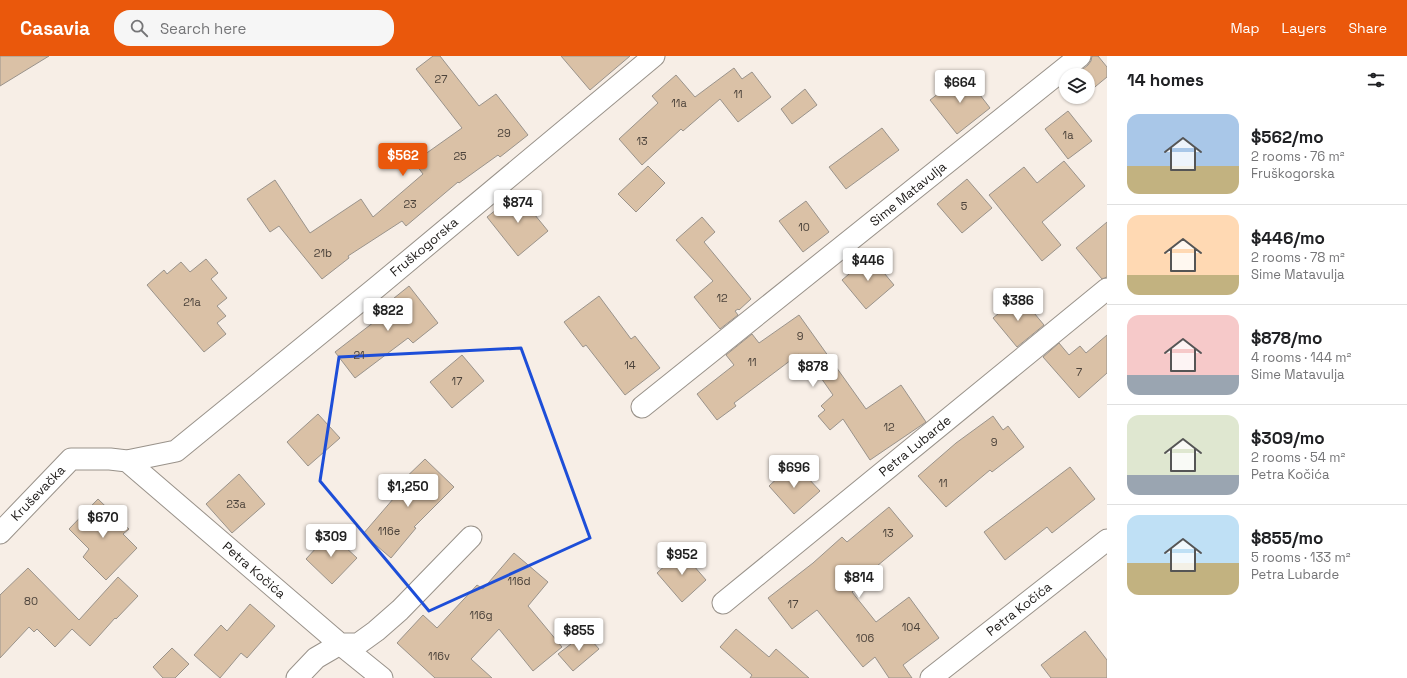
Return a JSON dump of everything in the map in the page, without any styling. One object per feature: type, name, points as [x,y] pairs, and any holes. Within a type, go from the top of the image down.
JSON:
[{"type":"street","name":"Fruškogorska","points":[[127,461],[176,451],[383,282],[654,56]]},
{"type":"street","name":"Sime Matavulja","points":[[642,407],[1080,56]]},
{"type":"street","name":"Petra Lubarde","points":[[723,603],[1107,289]]},
{"type":"street","name":"Kruševačka","points":[[0,532],[71,459],[110,459],[127,461]]},
{"type":"street","name":"Petra Kočića","points":[[127,461],[340,644],[382,678]]},
{"type":"street","points":[[296,678],[316,658],[340,644],[358,644],[376,631],[400,610],[471,537]]},
{"type":"street","name":"Petra Kočića","points":[[931,678],[1107,540]]},
{"type":"highlighted area","points":[[521,348],[590,538],[429,611],[320,481],[339,357]]},
{"type":"building","points":[[0,56],[49,56],[0,86]]},
{"type":"building","points":[[433,56],[440,56],[479,106],[496,94],[528,135],[500,157],[498,155],[459,183],[458,182],[406,226],[402,221],[348,256],[349,258],[322,279],[279,226],[270,232],[247,199],[275,180],[310,233],[361,199],[373,217],[423,174],[414,162],[462,128],[416,69]]},
{"type":"building","points":[[561,56],[630,56],[590,90]]},
{"type":"building","points":[[1092,56],[1098,56],[1107,67],[1107,77],[1095,87],[1095,68],[1084,68],[1091,61]]},
{"type":"building","points":[[734,68],[742,79],[752,72],[771,97],[738,122],[720,99],[683,131],[681,129],[642,165],[619,139],[658,103],[652,96],[676,75],[695,97]]},
{"type":"building","points":[[964,74],[990,108],[957,134],[930,100]]},
{"type":"building","points":[[805,89],[817,105],[792,124],[781,109]]},
{"type":"building","points":[[1068,111],[1092,141],[1068,159],[1045,129]]},
{"type":"building","points":[[882,128],[899,150],[846,189],[829,167]]},
{"type":"building","points":[[1064,161],[1085,186],[1042,222],[1061,245],[1042,261],[989,195],[1024,167],[1037,183]]},
{"type":"building","points":[[648,166],[665,183],[636,212],[618,194]]},
{"type":"building","points":[[967,179],[992,208],[962,233],[937,204]]},
{"type":"building","points":[[517,193],[548,231],[518,256],[487,217]]},
{"type":"building","points":[[806,201],[829,232],[803,252],[779,221]]},
{"type":"building","points":[[702,217],[715,232],[704,242],[751,299],[739,310],[738,309],[735,311],[738,315],[720,329],[694,297],[713,281],[676,240]]},
{"type":"building","points":[[1107,222],[1107,277],[1102,279],[1076,248]]},
{"type":"building","points":[[870,256],[894,285],[866,309],[842,280]]},
{"type":"building","points":[[206,259],[218,273],[211,279],[227,298],[217,306],[226,316],[217,323],[226,334],[204,352],[147,285],[164,270],[167,274],[181,262],[190,272]]},
{"type":"building","points":[[409,286],[438,323],[413,343],[408,338],[355,378],[335,352],[387,312],[383,307]]},
{"type":"building","points":[[599,296],[631,339],[635,336],[660,368],[625,395],[586,345],[583,347],[564,322]]},
{"type":"building","points":[[1020,296],[1044,325],[1017,347],[993,318]]},
{"type":"building","points":[[799,315],[866,409],[901,385],[926,422],[870,460],[843,419],[830,430],[818,416],[825,410],[821,406],[833,395],[805,355],[802,357],[799,354],[734,403],[736,406],[717,420],[697,394],[734,365],[726,355],[752,334],[759,343]]},
{"type":"building","points":[[1107,335],[1107,373],[1079,398],[1043,357],[1059,343],[1069,355],[1080,346],[1086,353]]},
{"type":"building","points":[[462,355],[484,381],[452,408],[430,382]]},
{"type":"building","points":[[318,414],[340,438],[308,466],[287,442]]},
{"type":"building","points":[[993,416],[1003,430],[1008,426],[1024,447],[992,472],[990,470],[946,507],[918,476],[956,443]]},
{"type":"building","points":[[425,459],[454,487],[414,527],[416,528],[391,558],[363,534],[400,491],[396,487]]},
{"type":"building","points":[[794,463],[820,491],[794,514],[769,486]]},
{"type":"building","points":[[1070,467],[1095,499],[1052,533],[1047,527],[1005,560],[984,532]]},
{"type":"building","points":[[239,474],[265,504],[232,533],[206,504]]},
{"type":"building","points":[[98,499],[129,529],[123,534],[137,548],[106,580],[83,557],[89,549],[69,529]]},
{"type":"building","points":[[889,507],[913,536],[871,571],[873,573],[852,592],[876,622],[909,597],[939,638],[903,665],[912,678],[889,678],[875,657],[863,667],[817,610],[792,629],[768,598],[813,563],[842,537],[847,542]]},
{"type":"building","points":[[330,533],[357,558],[332,584],[306,559]]},
{"type":"building","points":[[681,551],[706,580],[682,602],[657,573]]},
{"type":"building","points":[[514,553],[548,582],[528,606],[562,647],[533,671],[499,629],[471,659],[492,678],[435,678],[397,643],[423,615],[437,628],[477,585],[483,589]]},
{"type":"building","points":[[28,568],[79,620],[118,577],[138,596],[116,619],[115,618],[90,646],[72,629],[55,647],[37,629],[34,632],[29,627],[0,658],[0,595]]},
{"type":"building","points":[[250,604],[275,626],[247,658],[241,653],[220,678],[194,655],[221,625],[227,631]]},
{"type":"building","points":[[736,629],[769,657],[776,649],[809,678],[750,678],[752,675],[720,647]]},
{"type":"building","points":[[1085,631],[1107,660],[1107,678],[1051,678],[1041,665]]},
{"type":"building","points":[[585,633],[599,649],[573,671],[558,654]]},
{"type":"building","points":[[172,648],[189,664],[175,678],[163,678],[153,667]]}]
